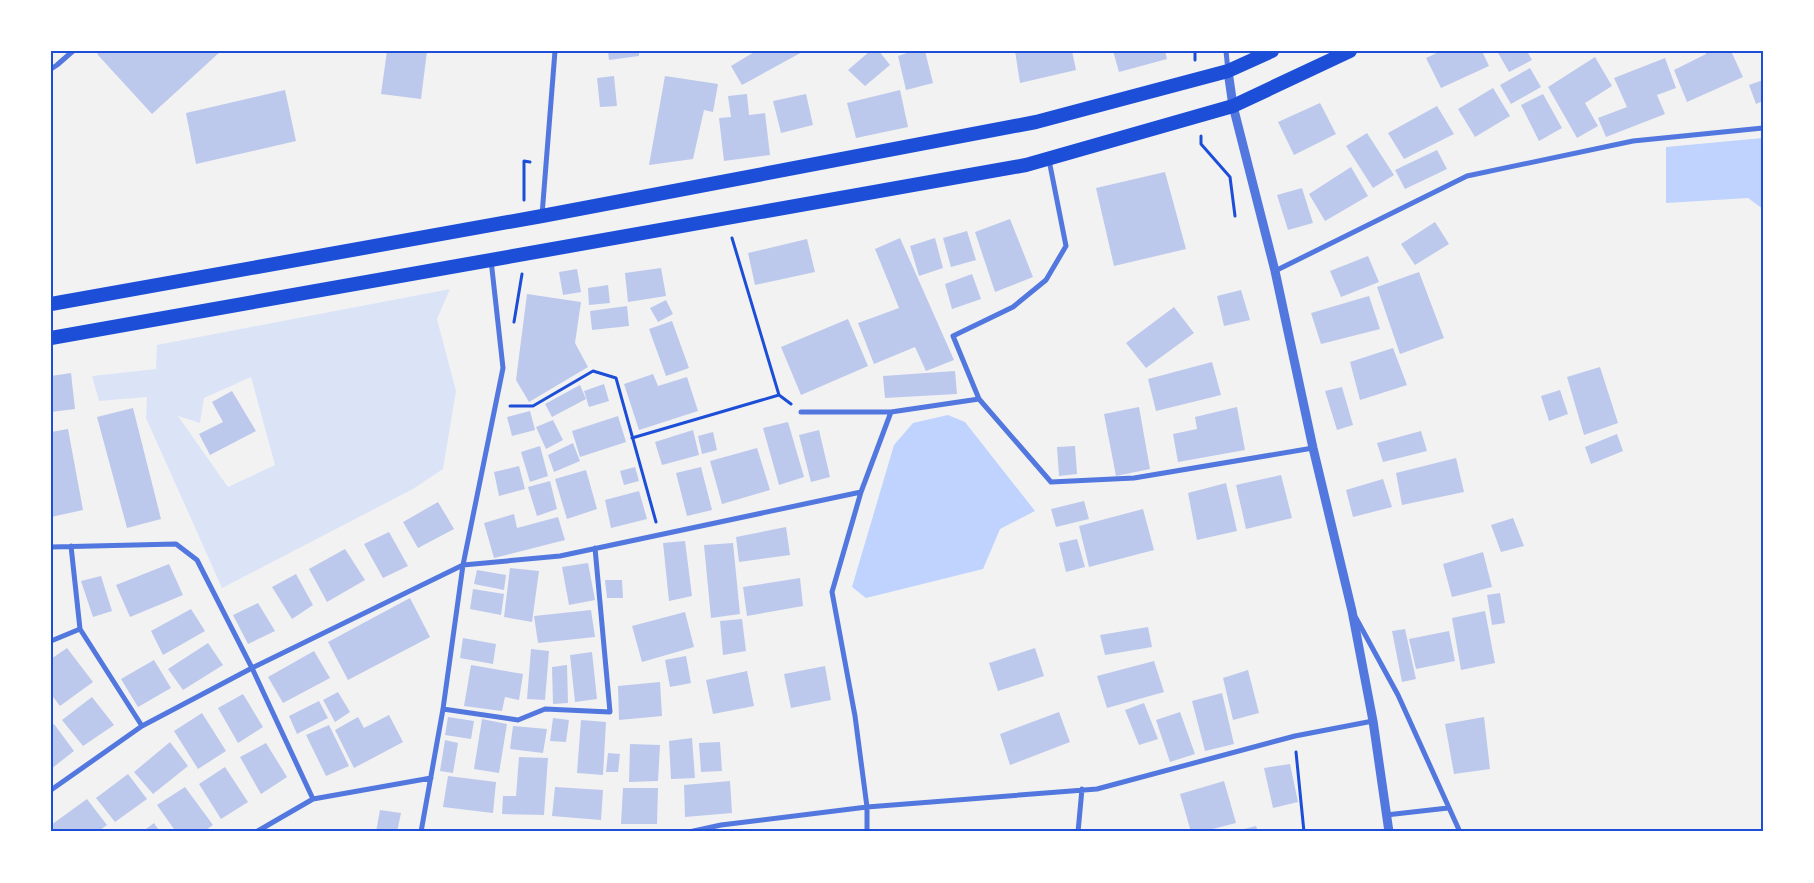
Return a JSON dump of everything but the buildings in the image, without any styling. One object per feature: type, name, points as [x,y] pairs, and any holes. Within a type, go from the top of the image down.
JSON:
[{"type":"highway","points":[[51,304],[542,216],[1036,122],[1228,71],[1272,51]]},
{"type":"highway","points":[[51,338],[1026,165],[1233,106],[1350,51]]},
{"type":"street","points":[[51,68],[73,51]]},
{"type":"street","points":[[542,216],[555,51]]},
{"type":"street","points":[[1226,51],[1233,106],[1276,271],[1313,448],[1352,611],[1373,721],[1389,832]]},
{"type":"street","points":[[1276,271],[1467,176],[1633,141],[1763,128]]},
{"type":"street","points":[[1049,158],[1066,246],[1046,280],[1013,307],[953,336],[979,399],[1051,482],[1134,478],[1313,448]]},
{"type":"street","points":[[421,832],[443,709],[463,565],[503,368],[491,260]]},
{"type":"street","points":[[801,412],[892,412],[979,399]]},
{"type":"street","points":[[867,832],[868,807],[855,716],[832,592],[861,492],[892,412]]},
{"type":"street","points":[[51,790],[142,726],[252,668],[463,565],[560,556],[861,492]]},
{"type":"street","points":[[51,547],[176,544],[197,560],[252,668],[313,800]]},
{"type":"street","points":[[71,546],[80,629],[142,726]]},
{"type":"street","points":[[443,709],[518,720],[545,709],[610,712],[595,548]]},
{"type":"street","points":[[1352,611],[1398,695],[1460,832]]},
{"type":"street","points":[[51,641],[80,629]]},
{"type":"street","points":[[689,832],[721,825],[868,807],[1097,789],[1295,736],[1373,721]]},
{"type":"street","points":[[256,832],[313,800],[431,778]]},
{"type":"street","points":[[1078,832],[1082,790]]},
{"type":"street","points":[[1386,815],[1448,808]]},
{"type":"path","points":[[1195,51],[1196,60]]},
{"type":"path","points":[[1200,135],[1201,144],[1230,176],[1235,216]]},
{"type":"path","points":[[524,196],[524,161],[530,161],[530,168]]},
{"type":"path","points":[[726,218],[779,395],[801,412]]},
{"type":"path","points":[[515,318],[523,267]]},
{"type":"path","points":[[496,406],[533,406],[593,370],[616,378],[660,534]]},
{"type":"path","points":[[632,438],[779,395]]},
{"type":"path","points":[[1295,736],[1304,832]]},
{"type":"shaded area","points":[[450,289],[437,319],[456,391],[443,469],[413,489],[222,588],[146,418],[147,397],[99,401],[92,376],[156,369],[157,345]],"holes":[[[251,377],[275,465],[228,487],[178,416],[200,423],[204,398]]]},
{"type":"water","points":[[1763,138],[1763,209],[1748,198],[1666,203],[1666,147]]},
{"type":"water","points":[[948,415],[965,422],[1035,511],[1000,529],[983,569],[866,598],[852,587],[894,445],[913,423]]}]
